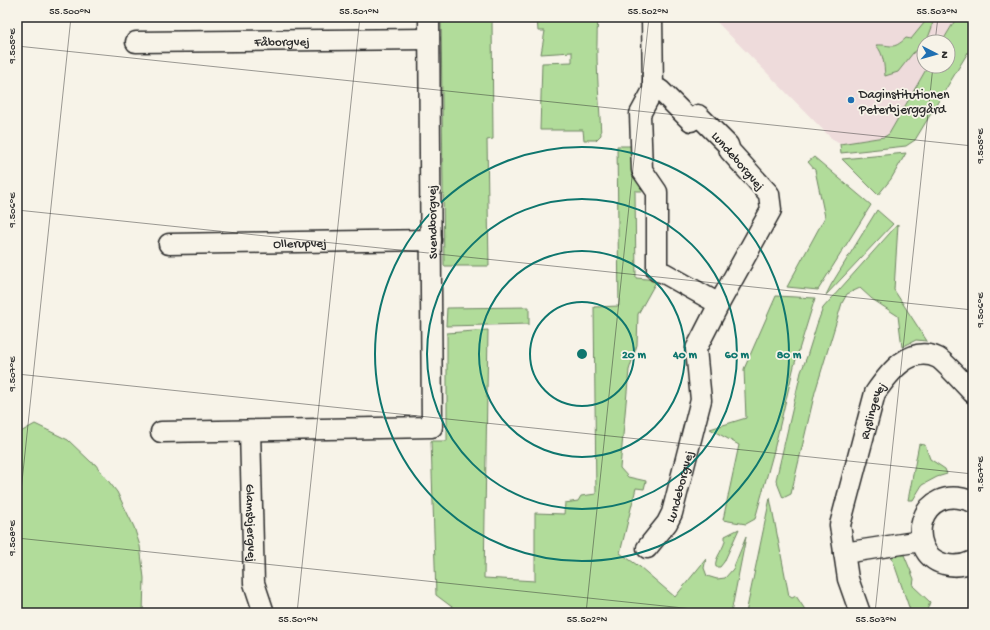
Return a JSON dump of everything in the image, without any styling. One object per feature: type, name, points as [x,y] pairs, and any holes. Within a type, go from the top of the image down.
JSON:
[{"type":"street","name":"Svendborgvej","points":[[250,430],[432,427],[429,17]]},
{"type":"street","points":[[652,17],[653,90],[640,114],[642,170],[657,192],[657,271],[664,273],[719,304]]},
{"type":"street","name":"Fåborgvej","points":[[136,42],[429,39]]},
{"type":"street","name":"Lundeborgvej","points":[[646,548],[667,523],[672,513],[701,400],[696,349],[771,210],[769,194],[730,151],[728,145],[698,115],[691,121],[660,90],[653,90]]},
{"type":"street","name":"Ollerupvej","points":[[169,244],[431,240]]},
{"type":"street","name":"Ryslingevej","points":[[860,613],[848,579],[840,525],[875,393],[887,375],[906,359],[916,355],[926,355],[939,359],[973,393]]},
{"type":"street","points":[[161,432],[250,430]]},
{"type":"street","name":"Glamsbjergvej","points":[[250,430],[254,583],[264,613]]},
{"type":"street","points":[[972,562],[966,565],[952,566],[941,563],[932,558],[924,548],[920,534],[922,522],[927,511],[935,503],[950,497],[962,497],[973,502]]},
{"type":"street","points":[[844,553],[922,541]]},
{"type":"shaded area","name":"Daginstitutionen Peterbjerggård","points":[[712,17],[957,17],[947,34],[916,34],[916,74],[923,74],[889,134],[884,137],[840,144],[833,140]]},
{"type":"green space","points":[[537,17],[598,17],[597,61],[601,135],[596,140],[584,140],[583,130],[540,130],[542,63],[572,62],[572,52],[541,54],[545,31],[538,31]]},
{"type":"green space","points":[[929,17],[933,17],[929,34],[916,34],[916,51],[898,72],[885,76],[882,56],[876,45],[895,46],[906,38],[911,39]]},
{"type":"green space","points":[[957,17],[973,17],[973,44],[956,72],[956,34],[947,34]]},
{"type":"green space","points":[[441,18],[492,19],[493,139],[487,140],[489,266],[444,266]]},
{"type":"green space","points":[[923,74],[955,74],[915,140],[906,146],[841,153],[840,144],[884,137],[889,134]]},
{"type":"green space","points":[[617,146],[632,146],[646,190],[635,191],[636,278],[657,280],[638,314],[637,345],[629,370],[620,468],[628,477],[646,481],[644,489],[636,488],[620,553],[640,567],[675,597],[706,559],[704,568],[707,576],[717,579],[725,578],[733,569],[746,537],[731,613],[460,613],[436,595],[431,441],[447,441],[447,333],[488,330],[484,578],[535,581],[535,513],[564,514],[565,503],[578,501],[581,496],[596,494],[594,307],[619,306]]},
{"type":"green space","points":[[906,153],[891,179],[878,195],[842,159]]},
{"type":"green space","points":[[814,157],[871,205],[818,290],[787,287],[825,217],[815,170],[808,162]]},
{"type":"green space","points":[[877,210],[893,224],[826,295],[831,285]]},
{"type":"green space","points":[[898,224],[894,290],[927,341],[916,340],[902,347],[898,316],[872,299],[860,288],[847,294],[842,303],[815,392],[791,494],[783,498],[776,480],[801,372],[823,308]]},
{"type":"green space","points":[[776,296],[815,298],[794,366],[773,454],[755,519],[746,524],[723,520],[739,445],[710,429],[746,418],[744,369]]},
{"type":"green space","points":[[529,307],[529,324],[446,326],[447,308]]},
{"type":"green space","points":[[35,424],[68,440],[95,464],[117,492],[134,527],[140,546],[144,578],[143,613],[17,613],[17,434]]},
{"type":"green space","points":[[919,444],[925,445],[930,459],[945,469],[947,474],[937,477],[922,485],[913,500],[908,500]]},
{"type":"green space","points":[[770,498],[789,596],[792,598],[796,596],[806,613],[746,613]]},
{"type":"green space","points":[[739,529],[724,562],[720,567],[716,567],[716,560],[724,544],[725,536]]},
{"type":"green space","points":[[902,550],[914,579],[913,586],[930,602],[926,613],[911,613],[890,552]]},
{"type":"place","name":"Daginstitutionen Peterbjerggård","points":[[851,100]]}]
